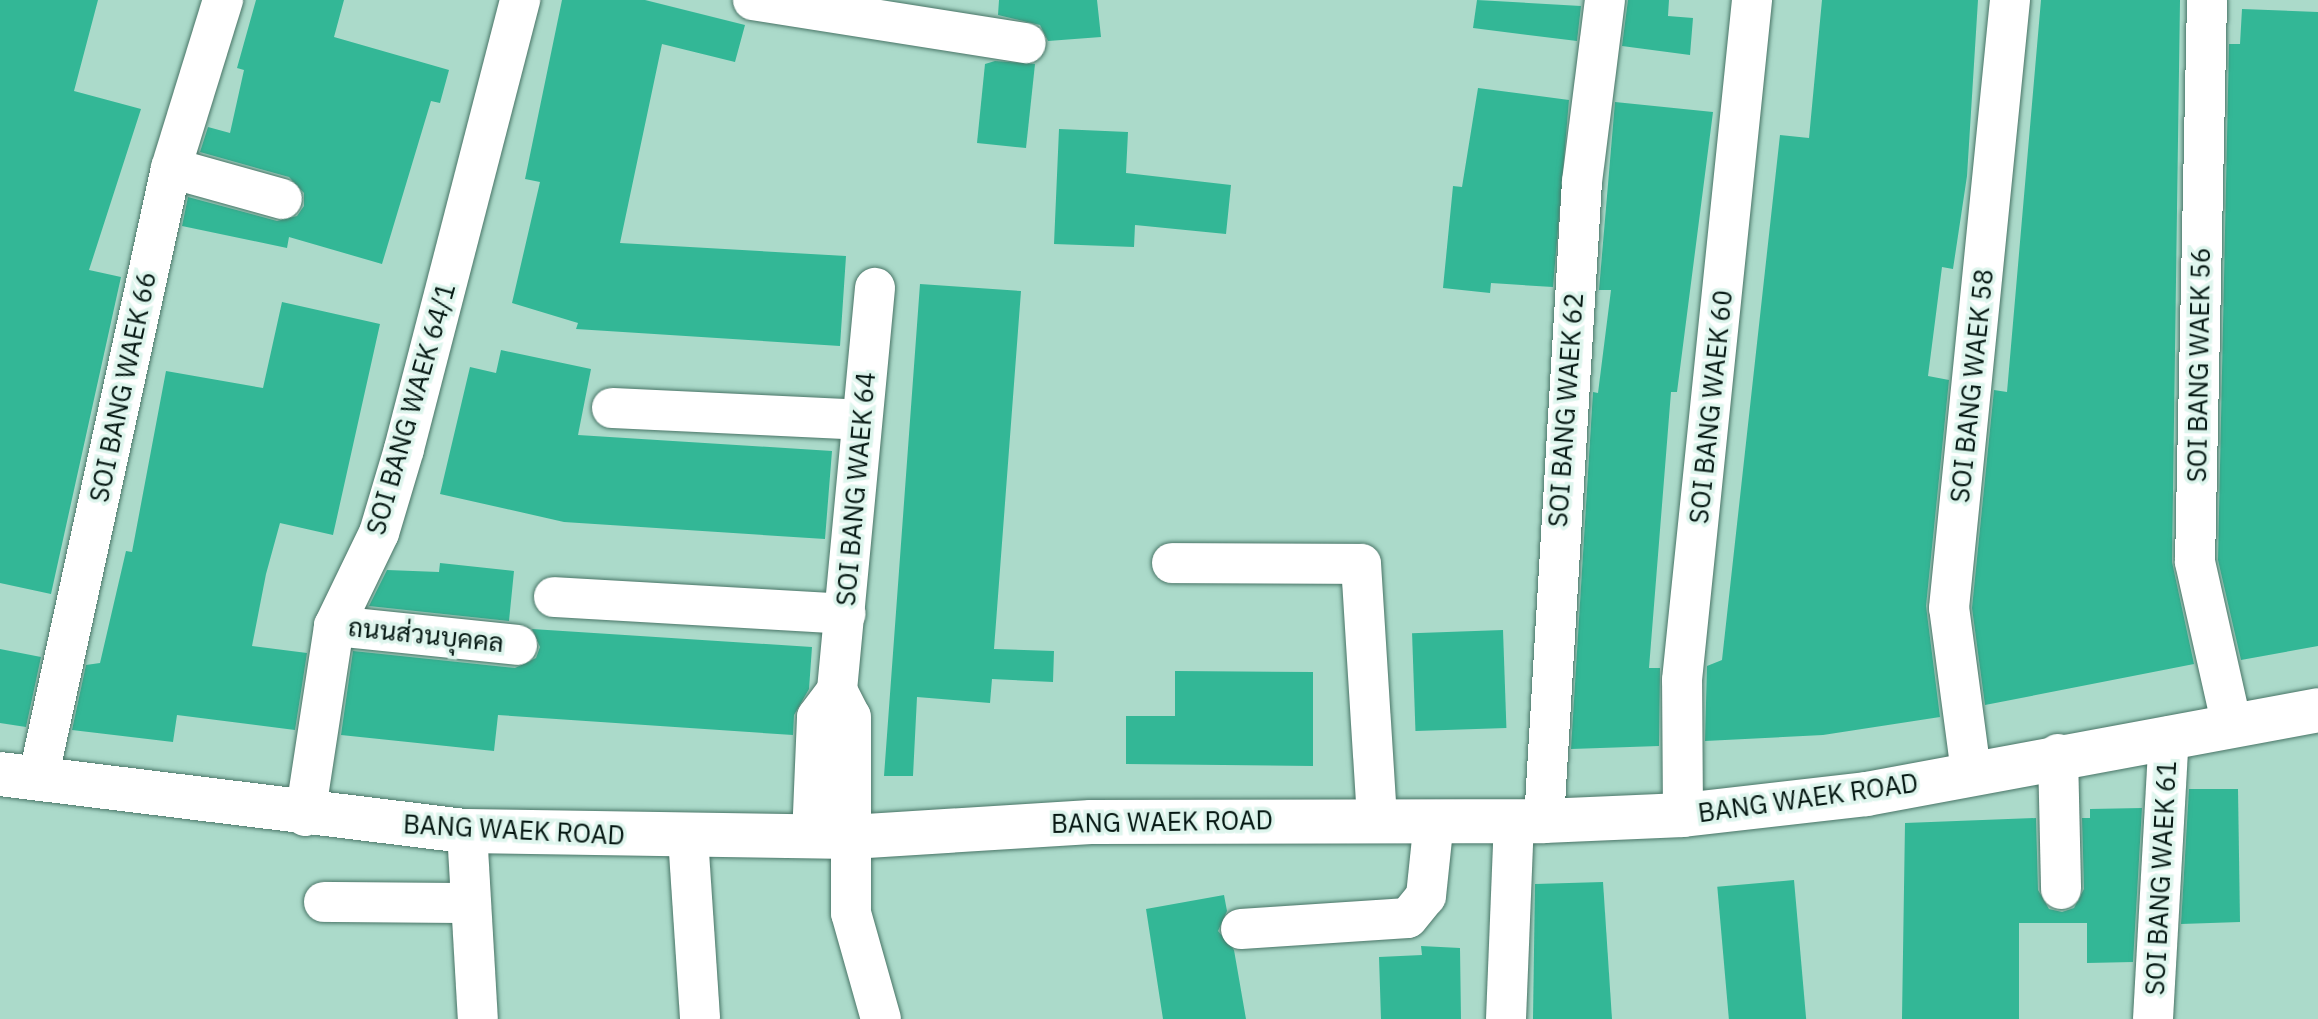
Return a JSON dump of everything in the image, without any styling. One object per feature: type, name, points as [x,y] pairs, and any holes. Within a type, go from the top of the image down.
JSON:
[{"type":"main road","name":"BANG WAEK ROAD","points":[[19,777],[305,816],[467,831],[831,837],[945,828],[1091,822],[1529,822],[1683,815],[1866,794],[2058,754],[2318,710]]},
{"type":"street","name":"SOI BANG WAEK 66","points":[[19,777],[171,168],[223,0]]},
{"type":"street","name":"SOI BANG WAEK 64/1","points":[[305,816],[334,626],[379,533],[404,449],[520,0]]},
{"type":"street","name":"SOI BANG WAEK 62","points":[[1506,1019],[1529,822],[1582,182],[1605,0]]},
{"type":"street","name":"SOI BANG WAEK 60","points":[[1683,815],[1682,680],[1752,0]]},
{"type":"street","name":"SOI BANG WAEK 58","points":[[1971,772],[1949,608],[2010,0]]},
{"type":"street","name":"SOI BANG WAEK 56","points":[[2207,0],[2195,562],[2232,726]]},
{"type":"street","points":[[770,4],[1026,43]]},
{"type":"street","points":[[171,168],[282,199]]},
{"type":"street","name":"SOI BANG WAEK 64","points":[[875,288],[837,690],[817,717],[831,837],[881,1019]]},
{"type":"street","points":[[612,408],[862,420]]},
{"type":"street","points":[[1172,563],[1361,564],[1377,820]]},
{"type":"street","points":[[554,597],[846,614]]},
{"type":"street","name":"ถนนส่วนบุคคล","points":[[334,626],[517,645]]},
{"type":"street","name":"SOI BANG WAEK 61","points":[[2153,1019],[2169,736]]},
{"type":"street","points":[[2058,754],[2061,889]]},
{"type":"street","points":[[1241,929],[1408,918],[1426,896],[1434,820]]},
{"type":"street","points":[[467,831],[478,1019]]},
{"type":"street","points":[[688,837],[700,1019]]},
{"type":"street","points":[[324,902],[471,903]]},
{"type":"building","points":[[0,0],[98,0],[74,91],[141,109],[89,270],[121,277],[51,594],[0,583]]},
{"type":"building","points":[[256,0],[344,0],[334,37],[449,70],[440,103],[431,101],[382,264],[289,237],[287,248],[182,226],[188,197],[277,221],[297,216],[304,206],[304,193],[289,177],[200,152],[208,127],[230,133],[244,70],[237,68]]},
{"type":"building","points":[[562,0],[645,0],[745,25],[735,62],[662,44],[620,243],[846,256],[840,346],[576,329],[578,323],[512,303],[540,182],[525,179]]},
{"type":"building","points":[[999,0],[1097,0],[1101,37],[1048,41],[1040,25],[998,15]]},
{"type":"building","points":[[1477,0],[1581,6],[1577,41],[1473,28]]},
{"type":"building","points":[[1628,0],[1669,0],[1668,16],[1693,18],[1690,55],[1622,46]]},
{"type":"building","points":[[1822,0],[1978,0],[1967,176],[1953,269],[1942,267],[1928,376],[1949,380],[1926,606],[1940,717],[1823,735],[1705,741],[1707,666],[1722,660],[1780,135],[1809,138]]},
{"type":"building","points":[[2041,0],[2180,0],[2172,562],[2194,664],[1985,705],[1972,608],[1994,390],[2007,392]]},
{"type":"building","points":[[2242,9],[2318,12],[2318,646],[2241,660],[2218,560],[2229,44],[2240,44]]},
{"type":"building","points":[[995,61],[1035,64],[1026,148],[977,143],[985,64]]},
{"type":"building","points":[[1478,88],[1569,100],[1553,287],[1491,283],[1490,293],[1443,288],[1453,186],[1462,187]]},
{"type":"building","points":[[1615,102],[1713,112],[1677,392],[1671,392],[1649,668],[1660,668],[1659,746],[1571,749],[1593,392],[1598,393],[1611,290],[1599,290]]},
{"type":"building","points":[[1059,129],[1128,132],[1126,173],[1231,185],[1226,234],[1135,225],[1134,247],[1054,244]]},
{"type":"building","points":[[920,284],[1021,291],[994,649],[1054,651],[1053,682],[992,679],[990,703],[917,697],[913,776],[884,776]]},
{"type":"building","points":[[282,302],[380,324],[333,535],[280,523],[266,574],[252,646],[307,653],[295,730],[177,715],[173,742],[72,730],[86,665],[100,663],[126,551],[132,552],[166,371],[263,388]]},
{"type":"building","points":[[501,350],[591,369],[578,435],[832,451],[825,539],[564,522],[440,494],[470,367],[496,373]]},
{"type":"building","points":[[440,563],[514,571],[509,621],[369,606],[387,570],[439,572]]},
{"type":"building","points":[[532,629],[812,647],[809,689],[794,715],[793,735],[498,715],[494,751],[341,735],[353,651],[515,668],[536,658],[540,647]]},
{"type":"building","points":[[1503,630],[1506,728],[1415,731],[1412,633]]},
{"type":"building","points":[[0,649],[41,657],[26,727],[0,723]]},
{"type":"building","points":[[1175,671],[1313,672],[1313,766],[1126,764],[1126,716],[1175,716]]},
{"type":"building","points":[[2189,789],[2238,789],[2240,922],[2181,924]]},
{"type":"building","points":[[2142,808],[2133,962],[2087,963],[2087,923],[2019,923],[2019,1019],[1902,1019],[1905,823],[2036,818],[2038,890],[2049,909],[2062,912],[2074,908],[2084,889],[2082,818],[2090,818],[2090,809]]},
{"type":"building","points":[[1794,880],[1806,1019],[1729,1019],[1717,887]]},
{"type":"building","points":[[1603,882],[1612,1019],[1533,1019],[1535,884]]},
{"type":"building","points":[[1224,895],[1227,911],[1218,931],[1234,950],[1246,1019],[1163,1019],[1146,909]]},
{"type":"building","points":[[1421,946],[1460,948],[1461,1019],[1381,1019],[1379,957],[1422,955]]}]
